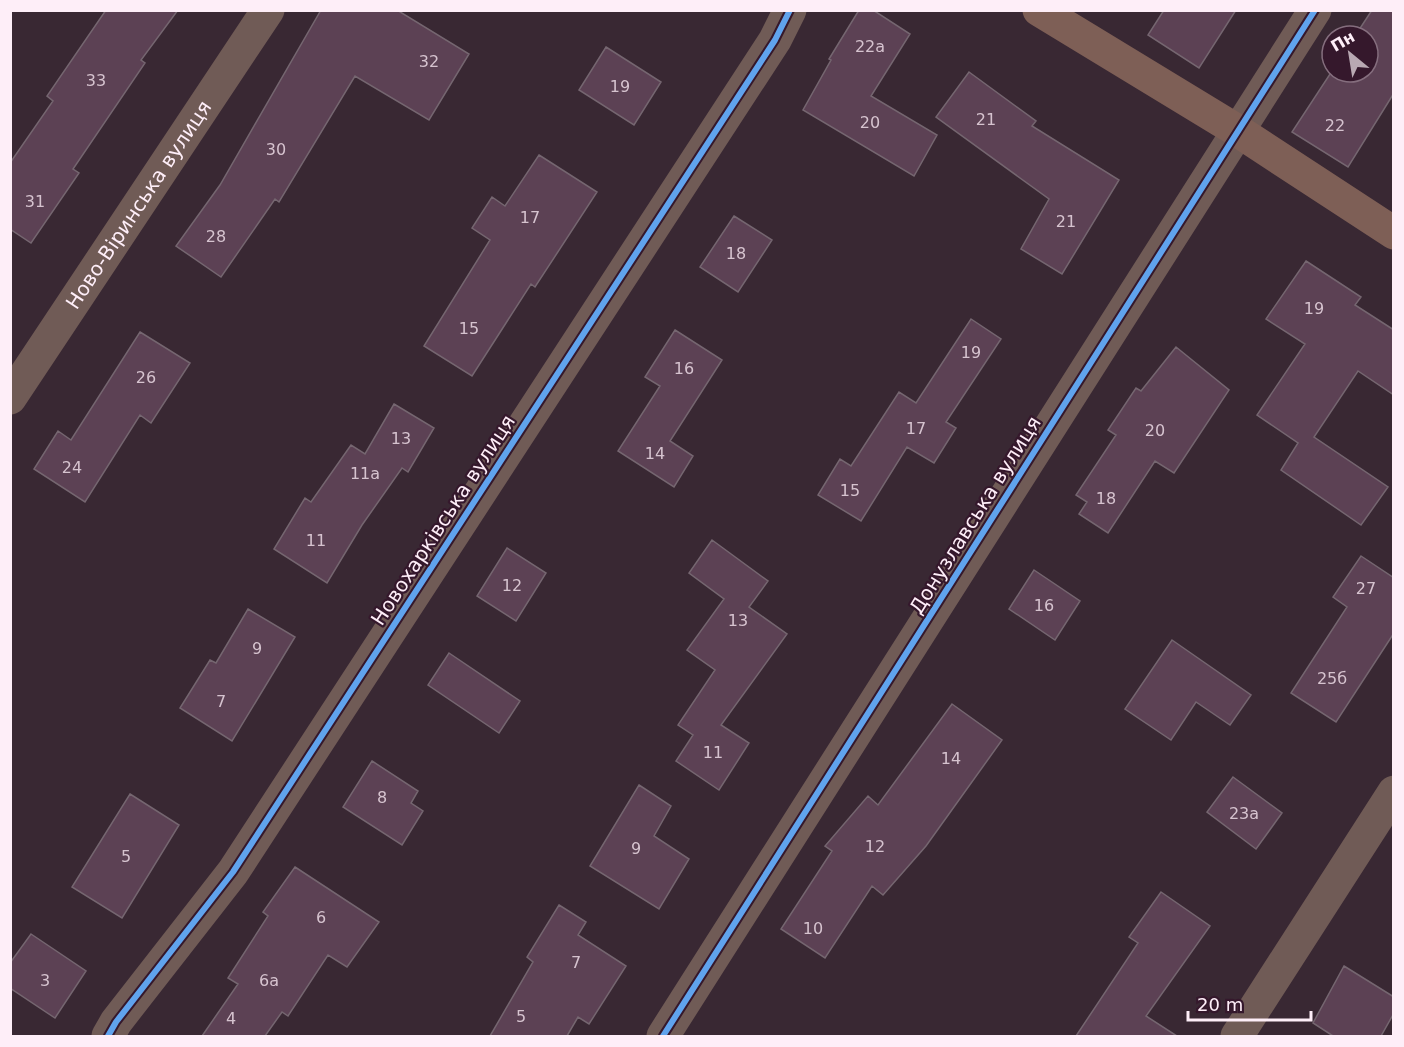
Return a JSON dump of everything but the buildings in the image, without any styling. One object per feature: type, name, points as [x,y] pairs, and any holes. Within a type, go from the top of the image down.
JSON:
[{"type":"main road","points":[[1038,10],[1238,131],[1394,233]]},
{"type":"street","name":"Ново-Віринська вулиця","points":[[10,398],[268,10]]},
{"type":"street","name":"Новохарківська вулиця","points":[[108,1036],[116,1022],[233,872],[775,40],[790,10]]},
{"type":"street","name":"Донузлавська вулиця","points":[[663,1036],[1315,10]]},
{"type":"street","points":[[1237,1036],[1394,792]]},
{"type":"cycle path","points":[[108,1036],[116,1022],[233,872],[775,40],[790,10]]},
{"type":"cycle path","points":[[663,1036],[1315,10]]}]
